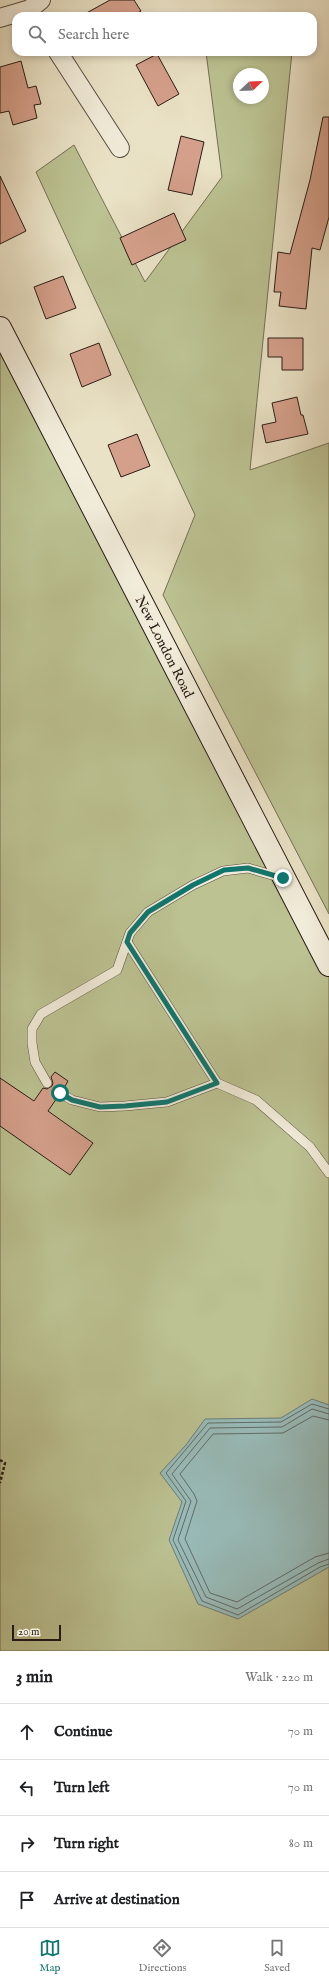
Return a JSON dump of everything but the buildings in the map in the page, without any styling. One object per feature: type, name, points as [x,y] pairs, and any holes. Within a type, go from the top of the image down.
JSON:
[{"type":"street","points":[[21,12],[35,8]]},
{"type":"street","points":[[0,18],[12,15]]},
{"type":"street","points":[[61,56],[120,148]]},
{"type":"street","name":"New London Road","points":[[0,328],[329,965]]},
{"type":"lane","points":[[47,1083],[35,1062],[32,1043],[32,1029],[41,1014],[117,970],[130,933],[148,912],[193,885],[224,870],[248,868],[283,878]]},
{"type":"lane","points":[[127,942],[217,1083],[256,1100],[310,1146],[329,1173]]},
{"type":"lane","points":[[60,1093],[72,1100],[100,1107],[125,1106],[167,1102],[217,1083]]},
{"type":"path","points":[[0,1460],[5,1463],[0,1483]]},
{"type":"green space","points":[[207,56],[292,56],[250,470],[329,443],[329,914],[163,595],[195,515],[36,172],[74,145],[145,282],[222,177]]},
{"type":"green space","points":[[0,328],[329,965],[329,1651],[0,1651]]},
{"type":"water","points":[[312,1399],[329,1405],[329,1567],[238,1619],[198,1604],[169,1540],[182,1502],[160,1473],[186,1445],[205,1419],[281,1418]]},
{"type":"route","points":[[60,1093],[72,1100],[100,1107],[125,1106],[167,1102],[217,1083],[127,942],[130,933],[148,912],[193,885],[224,870],[248,868],[283,878]]}]
